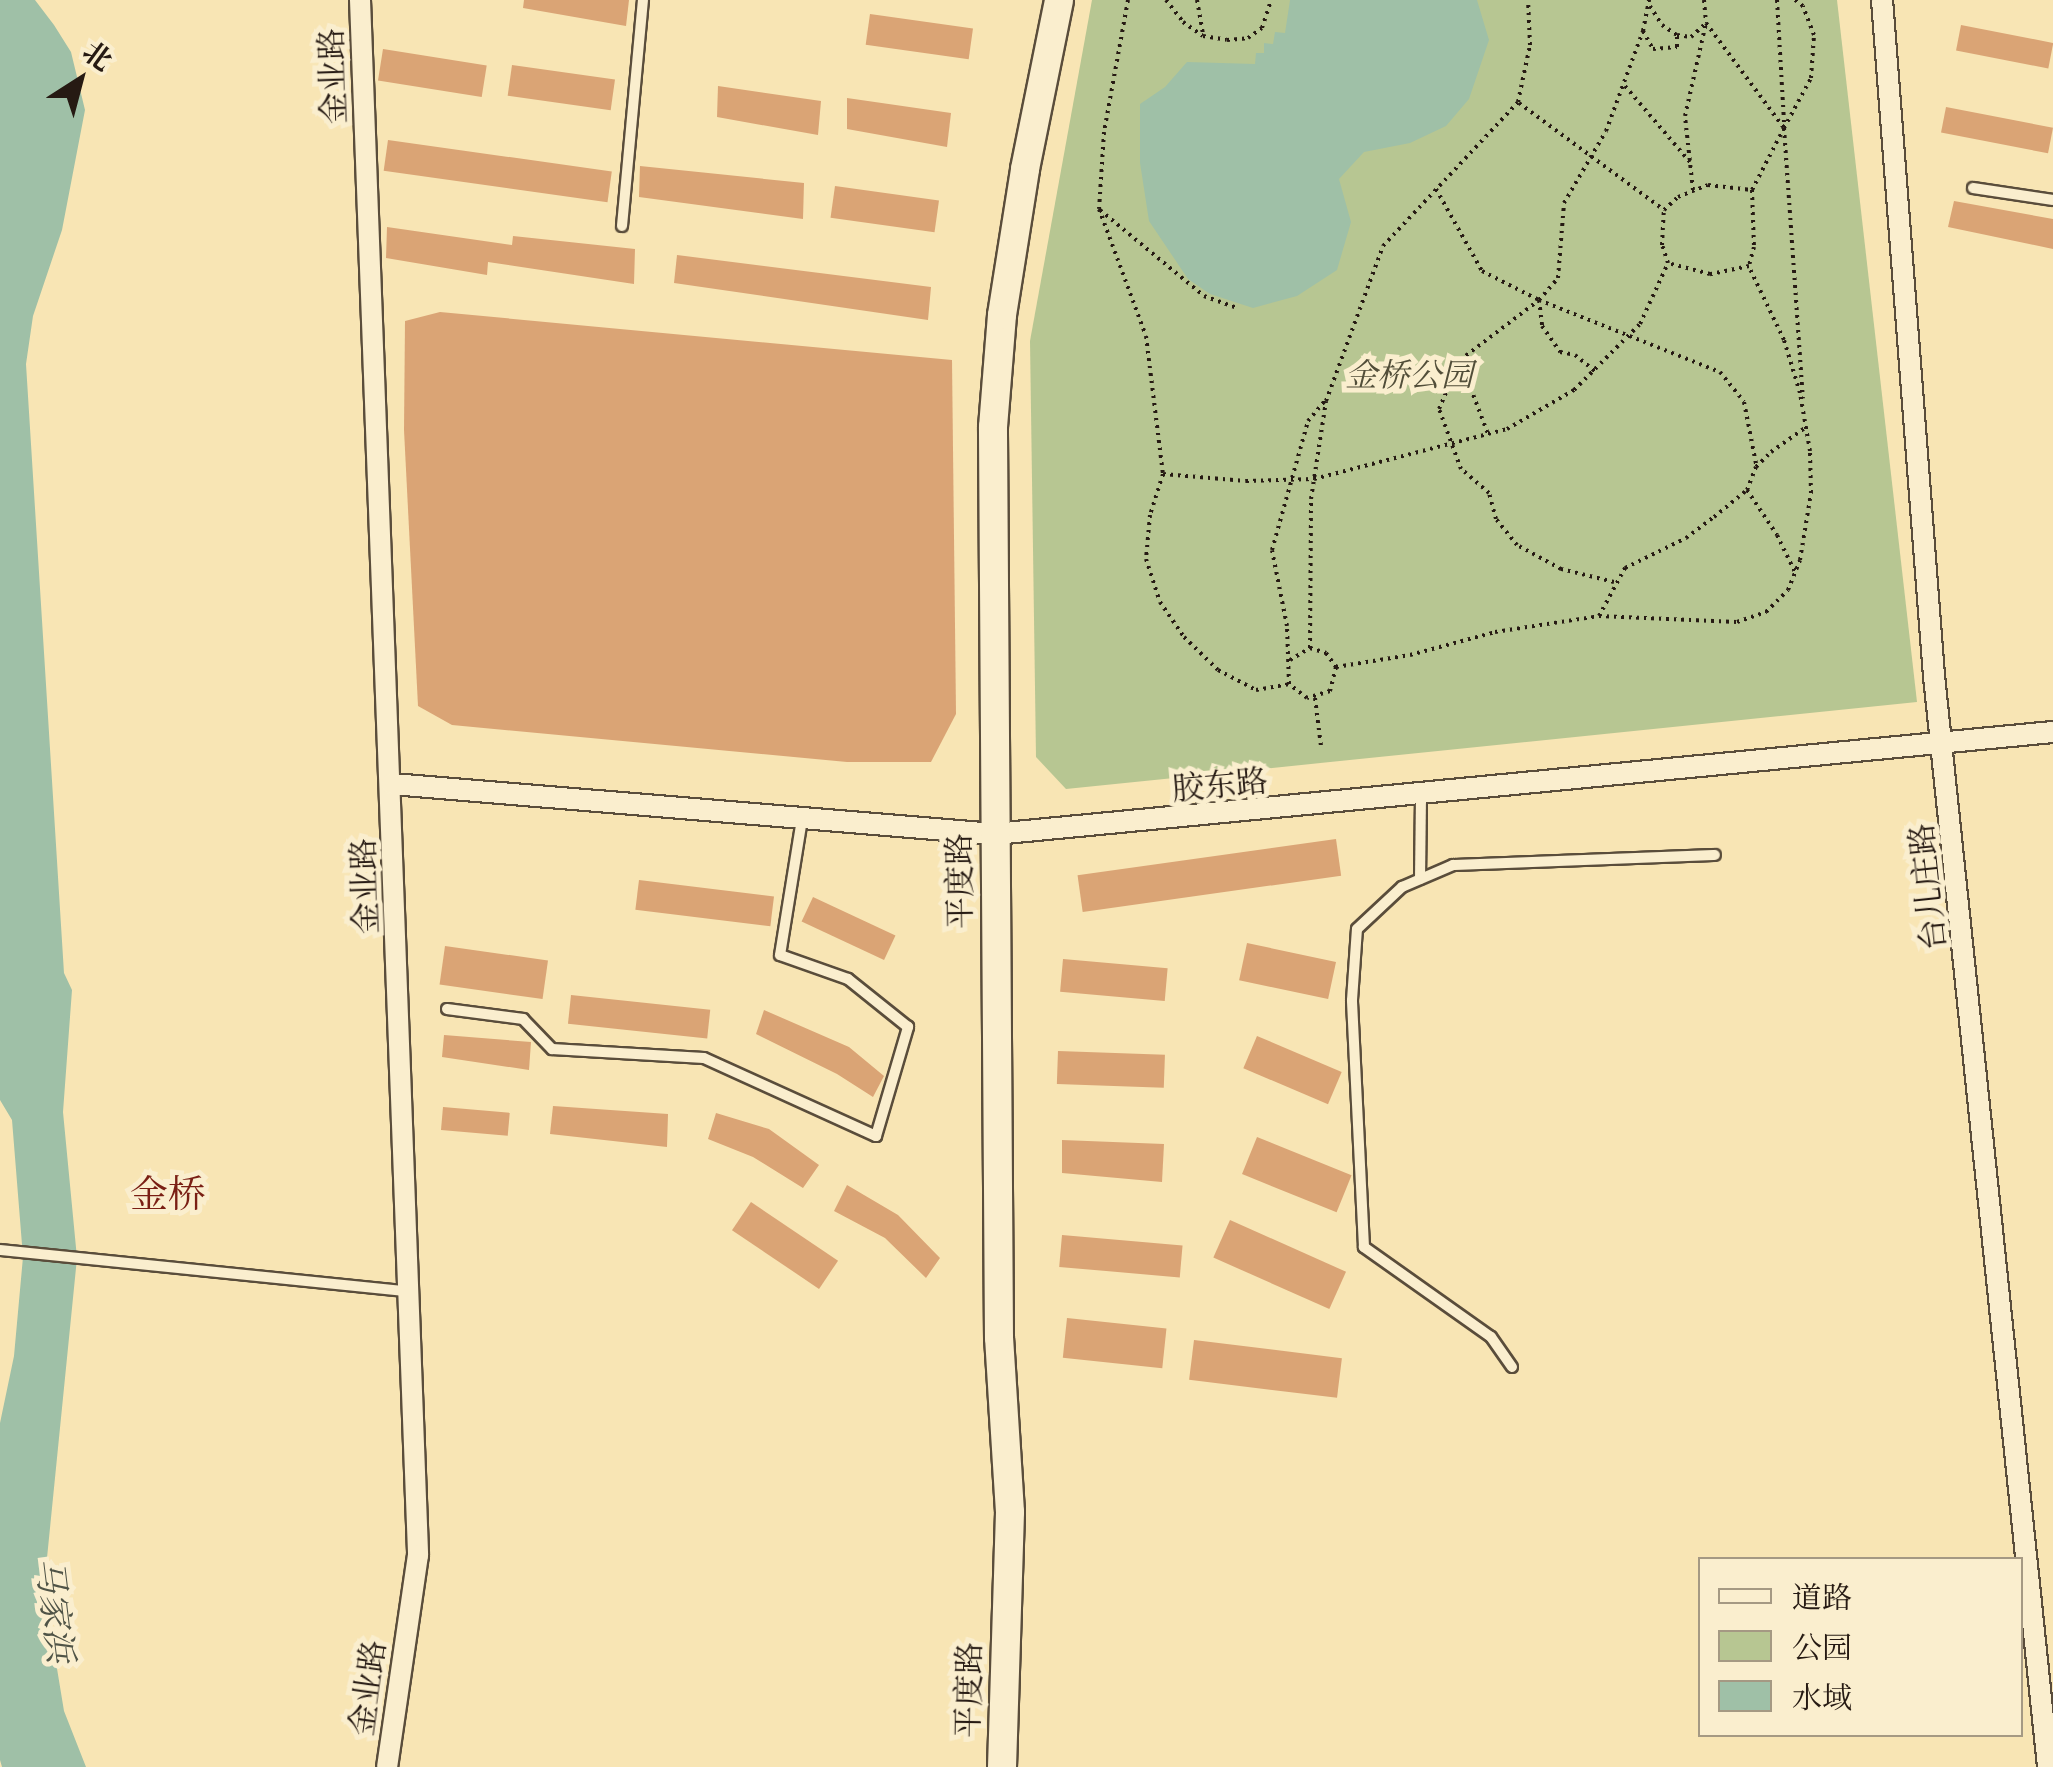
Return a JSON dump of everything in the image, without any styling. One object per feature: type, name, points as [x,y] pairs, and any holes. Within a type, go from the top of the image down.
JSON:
[{"type":"street","name":"金业路","points":[[360,0],[418,1555],[387,1767]]},
{"type":"street","name":"平度路","points":[[1002,1767],[1010,1512],[998,1338],[993,426],[1000,333],[1024,168],[1059,0]]},
{"type":"street","name":"台儿庄路","points":[[1882,0],[1934,676],[2048,1767]]},
{"type":"street","name":"胶东路","points":[[392,784],[995,834],[2053,732]]},
{"type":"lane","points":[[622,226],[643,0]]},
{"type":"lane","points":[[1973,188],[2053,200]]},
{"type":"lane","points":[[1420,879],[1421,794]]},
{"type":"lane","points":[[446,1009],[523,1019],[552,1049],[704,1058],[876,1136],[908,1027],[848,979],[780,955],[802,819]]},
{"type":"lane","points":[[1512,1367],[1491,1337],[1364,1247],[1352,1000],[1356,930],[1402,887],[1454,864],[1715,855]]},
{"type":"lane","points":[[4,1251],[410,1292]]},
{"type":"path","points":[[1128,0],[1104,132],[1099,209],[1146,336],[1164,474],[1150,515],[1146,559],[1160,602],[1184,637],[1218,670],[1256,690],[1289,684]]},
{"type":"path","points":[[1166,0],[1183,22],[1204,36],[1248,38],[1262,28],[1271,0]]},
{"type":"path","points":[[1196,0],[1204,36]]},
{"type":"path","points":[[1310,648],[1314,479],[1326,401],[1383,246],[1518,102],[1530,45],[1528,0]]},
{"type":"path","points":[[1693,191],[1685,116],[1706,22],[1704,0]]},
{"type":"path","points":[[1336,666],[1410,654],[1496,632],[1599,616],[1738,622],[1766,612],[1788,590],[1811,494],[1777,0]]},
{"type":"path","points":[[1795,0],[1803,6],[1814,35],[1810,78],[1752,190],[1754,248],[1749,266],[1784,340],[1806,427]]},
{"type":"path","points":[[1648,2],[1662,25],[1677,35],[1690,36],[1706,22]]},
{"type":"path","points":[[1614,582],[1561,569],[1517,545],[1496,519],[1489,492],[1461,469],[1448,444],[1439,409],[1460,360],[1539,300],[1558,278],[1564,203],[1593,158],[1624,86],[1648,2]]},
{"type":"path","points":[[1706,22],[1784,128]]},
{"type":"path","points":[[1643,30],[1652,50],[1677,47],[1677,35]]},
{"type":"path","points":[[1624,86],[1690,162]]},
{"type":"path","points":[[1518,102],[1664,210]]},
{"type":"path","points":[[1664,210],[1693,191],[1727,185],[1752,190]]},
{"type":"path","points":[[1436,189],[1482,271],[1539,300],[1720,372],[1744,402],[1756,466]]},
{"type":"path","points":[[1099,209],[1204,296],[1238,308]]},
{"type":"path","points":[[1164,474],[1246,481],[1314,479],[1488,434],[1524,419],[1574,390],[1640,324],[1668,263],[1662,245],[1664,210]]},
{"type":"path","points":[[1668,263],[1710,274],[1749,266]]},
{"type":"path","points":[[1539,300],[1542,326],[1560,352],[1576,355],[1595,371]]},
{"type":"path","points":[[1460,360],[1488,434]]},
{"type":"path","points":[[1290,660],[1310,648],[1326,652],[1336,666],[1330,691],[1315,698],[1300,695],[1289,684],[1290,660],[1272,550],[1308,420],[1326,401]]},
{"type":"path","points":[[1599,616],[1624,568],[1686,538],[1747,490],[1756,466],[1785,439],[1806,427]]},
{"type":"path","points":[[1747,490],[1778,534],[1795,572]]},
{"type":"path","points":[[1315,698],[1321,746]]},
{"type":"green space","name":"金桥公园","points":[[1092,0],[1837,0],[1917,702],[1066,789],[1036,757],[1030,341]]},
{"type":"water","points":[[0,0],[35,0],[71,52],[85,110],[62,230],[33,316],[26,364],[64,973],[72,990],[63,1112],[77,1258],[47,1558],[48,1614],[64,1711],[86,1767],[2,1767],[0,1760],[0,1423],[14,1356],[23,1257],[12,1120],[0,1100]]},
{"type":"water","points":[[1290,0],[1477,0],[1489,40],[1469,99],[1446,126],[1410,143],[1364,152],[1339,179],[1351,222],[1337,270],[1297,296],[1253,308],[1210,294],[1188,279],[1149,221],[1140,163],[1140,104],[1165,87],[1187,62],[1255,64],[1256,53],[1264,53],[1264,43],[1273,44],[1275,32],[1285,33]]},
{"type":"building","points":[[524,0],[629,0],[626,26],[523,8]]},
{"type":"building","points":[[870,14],[973,28],[969,59],[866,45]]},
{"type":"building","points":[[1961,25],[2053,43],[2048,68],[1956,51]]},
{"type":"building","points":[[383,49],[487,65],[482,97],[378,81]]},
{"type":"building","points":[[512,65],[615,79],[611,110],[508,96]]},
{"type":"building","points":[[718,86],[821,101],[818,135],[717,117]]},
{"type":"building","points":[[847,98],[951,113],[947,147],[847,129]]},
{"type":"building","points":[[1946,107],[2053,128],[2048,153],[1941,133]]},
{"type":"building","points":[[388,140],[612,171],[607,202],[384,171]]},
{"type":"building","points":[[640,166],[804,183],[803,219],[639,197]]},
{"type":"building","points":[[835,186],[939,201],[935,232],[831,218]]},
{"type":"building","points":[[1954,201],[2053,219],[2053,249],[1948,227]]},
{"type":"building","points":[[387,227],[512,245],[513,236],[635,249],[634,284],[488,262],[487,275],[386,258]]},
{"type":"building","points":[[677,255],[931,287],[928,320],[674,283]]},
{"type":"building","points":[[440,312],[952,360],[956,714],[931,762],[847,762],[452,725],[418,706],[404,430],[405,321]]},
{"type":"building","points":[[1336,839],[1341,876],[1083,912],[1078,875]]},
{"type":"building","points":[[639,880],[774,897],[770,926],[635,910]]},
{"type":"building","points":[[813,897],[895,935],[884,960],[802,921]]},
{"type":"building","points":[[1247,943],[1336,962],[1328,999],[1239,980]]},
{"type":"building","points":[[445,946],[548,960],[543,999],[440,985]]},
{"type":"building","points":[[1063,959],[1168,968],[1165,1001],[1060,992]]},
{"type":"building","points":[[571,995],[710,1010],[707,1038],[568,1024]]},
{"type":"building","points":[[764,1010],[849,1047],[884,1076],[873,1097],[837,1074],[756,1034]]},
{"type":"building","points":[[444,1035],[531,1042],[529,1070],[442,1057]]},
{"type":"building","points":[[1257,1036],[1342,1072],[1328,1104],[1243,1068]]},
{"type":"building","points":[[1058,1051],[1165,1055],[1164,1088],[1057,1084]]},
{"type":"building","points":[[553,1106],[668,1114],[667,1147],[550,1134]]},
{"type":"building","points":[[443,1107],[510,1113],[508,1136],[441,1130]]},
{"type":"building","points":[[716,1113],[769,1129],[819,1165],[803,1188],[753,1157],[708,1139]]},
{"type":"building","points":[[1257,1137],[1352,1175],[1337,1212],[1242,1174]]},
{"type":"building","points":[[1062,1140],[1164,1144],[1162,1182],[1062,1173]]},
{"type":"building","points":[[847,1185],[898,1215],[940,1258],[926,1278],[885,1238],[834,1211]]},
{"type":"building","points":[[751,1202],[838,1261],[819,1289],[732,1230]]},
{"type":"building","points":[[1230,1220],[1346,1272],[1329,1309],[1213,1257]]},
{"type":"building","points":[[1062,1235],[1183,1246],[1180,1277],[1059,1267]]},
{"type":"building","points":[[1067,1318],[1166,1328],[1162,1368],[1063,1358]]},
{"type":"building","points":[[1194,1340],[1342,1358],[1337,1398],[1189,1380]]},
{"type":"district","name":"金桥","points":[[168,1194]]},
{"type":"water label","name":"马家浜","points":[[55,1610]]}]
